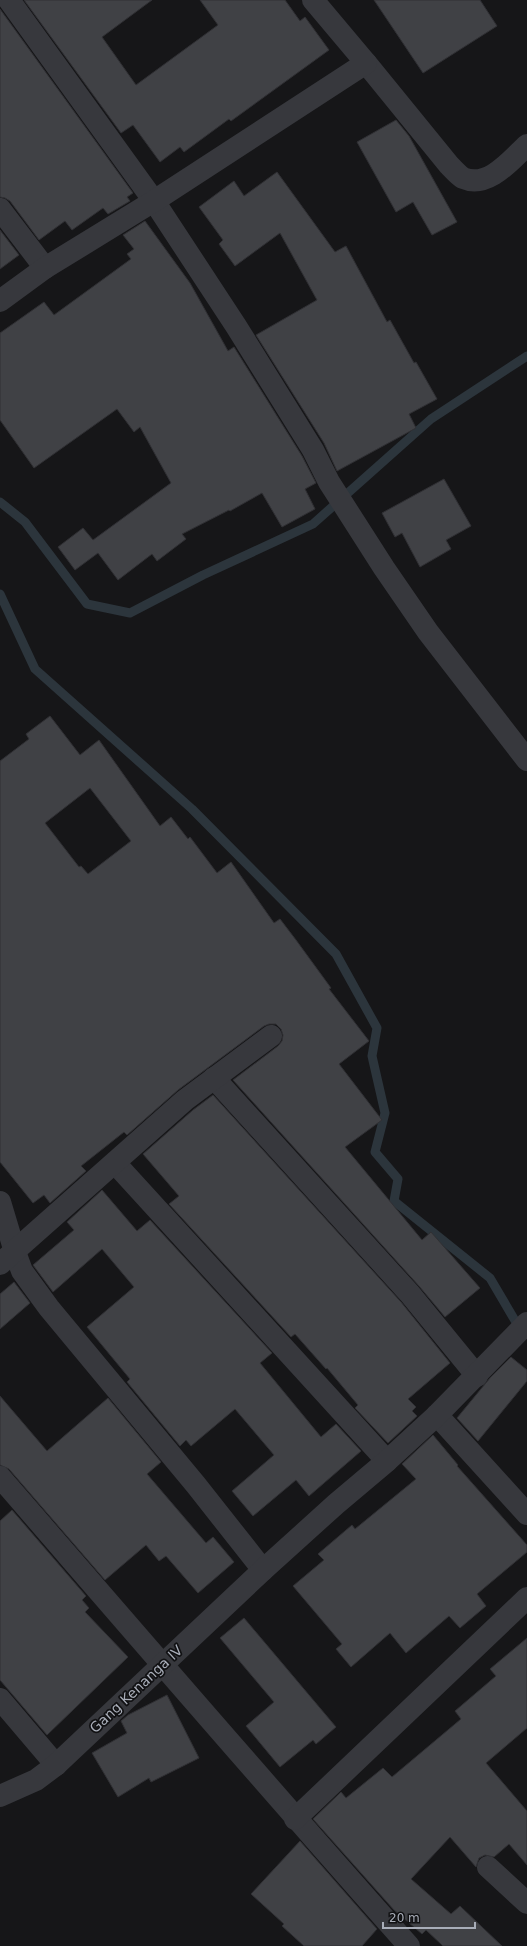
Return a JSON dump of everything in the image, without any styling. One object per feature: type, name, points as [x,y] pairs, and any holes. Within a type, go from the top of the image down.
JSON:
[{"type":"street","points":[[9,0],[154,201],[236,326],[313,450],[329,482],[384,568],[428,632],[527,760]]},
{"type":"street","points":[[313,0],[449,165],[462,177],[471,180],[480,180],[490,176],[499,171],[527,145]]},
{"type":"street","points":[[0,301],[45,268],[154,201],[366,63]]},
{"type":"street","points":[[0,209],[45,268]]},
{"type":"street","points":[[7,1258],[185,1100],[271,1036]]},
{"type":"street","points":[[214,1078],[410,1294],[482,1370]]},
{"type":"street","points":[[115,1162],[387,1462]]},
{"type":"street","points":[[0,1202],[7,1258],[22,1271],[49,1308],[196,1485],[263,1570]]},
{"type":"street","name":"Gang Kenanga IV","points":[[0,1796],[36,1780],[56,1765],[263,1570],[336,1504],[387,1462],[437,1415],[527,1322]]},
{"type":"street","points":[[437,1415],[527,1514]]},
{"type":"street","points":[[0,1477],[295,1818],[409,1946]]},
{"type":"street","points":[[295,1818],[527,1598]]},
{"type":"street","points":[[0,1699],[56,1765]]},
{"type":"street","points":[[488,1867],[527,1903]]},
{"type":"building","points":[[24,0],[152,0],[102,37],[136,85],[218,25],[200,0],[285,0],[300,21],[305,17],[329,50],[231,121],[229,119],[184,152],[180,147],[160,162],[133,125],[121,133]]},
{"type":"building","points":[[374,0],[480,0],[497,26],[423,73]]},
{"type":"building","points":[[0,9],[133,193],[127,197],[130,201],[108,214],[103,208],[72,230],[65,221],[39,240],[10,201],[0,197]]},
{"type":"building","points":[[396,120],[409,136],[457,222],[432,235],[413,202],[396,212],[357,142]]},
{"type":"building","points":[[277,172],[335,252],[346,246],[387,322],[390,320],[414,363],[416,362],[437,399],[409,414],[416,428],[337,471],[324,443],[256,335],[317,300],[280,233],[235,266],[219,244],[223,240],[199,207],[234,181],[244,196]]},
{"type":"building","points":[[145,221],[190,283],[228,351],[234,347],[302,456],[316,483],[305,489],[315,509],[282,527],[262,493],[230,511],[229,510],[182,534],[186,539],[157,561],[152,554],[118,580],[98,553],[75,570],[58,547],[83,528],[93,540],[171,483],[140,427],[134,432],[117,409],[34,468],[0,420],[0,333],[44,302],[54,315],[131,259],[127,254],[134,249],[123,235]]},
{"type":"building","points":[[0,230],[19,255],[0,269]]},
{"type":"building","points":[[444,479],[471,526],[446,540],[451,549],[420,567],[402,533],[395,537],[382,513]]},
{"type":"building","points":[[50,716],[80,755],[99,740],[160,826],[171,817],[188,839],[190,837],[217,873],[231,862],[274,923],[280,919],[331,988],[329,989],[369,1041],[339,1064],[382,1120],[345,1147],[422,1240],[431,1232],[480,1288],[445,1317],[419,1286],[233,1080],[278,1046],[282,1041],[283,1035],[281,1029],[276,1024],[264,1026],[178,1090],[127,1135],[124,1132],[81,1166],[86,1171],[50,1203],[44,1195],[33,1203],[0,1162],[0,761],[29,739],[26,734]],"holes":[[[90,788],[131,841],[88,874],[81,866],[79,867],[45,823]]]},
{"type":"building","points":[[213,1095],[401,1302],[450,1363],[408,1399],[416,1407],[412,1411],[417,1416],[388,1443],[355,1408],[358,1405],[327,1368],[326,1369],[295,1334],[291,1337],[169,1204],[179,1196],[143,1154],[193,1110]]},
{"type":"building","points":[[102,1190],[137,1231],[150,1220],[272,1353],[260,1363],[321,1437],[336,1424],[361,1451],[309,1496],[296,1480],[253,1516],[232,1491],[274,1455],[235,1409],[191,1446],[186,1440],[180,1446],[127,1382],[130,1379],[87,1327],[134,1287],[102,1249],[53,1292],[33,1265],[74,1230],[67,1222]]},
{"type":"building","points":[[14,1282],[30,1303],[0,1329],[0,1294]]},
{"type":"building","points":[[511,1357],[527,1370],[527,1381],[478,1441],[457,1418],[490,1378]]},
{"type":"building","points":[[0,1396],[47,1451],[108,1398],[161,1462],[147,1474],[206,1543],[213,1537],[234,1562],[198,1593],[166,1556],[159,1561],[146,1545],[105,1580],[9,1469],[0,1465]]},
{"type":"building","points":[[433,1435],[458,1465],[457,1466],[527,1545],[527,1552],[477,1594],[486,1606],[460,1628],[449,1616],[406,1653],[390,1633],[351,1667],[336,1649],[342,1644],[293,1586],[324,1560],[318,1554],[352,1525],[355,1529],[416,1479],[402,1464]]},
{"type":"building","points":[[12,1510],[86,1596],[82,1600],[89,1608],[85,1612],[128,1657],[47,1735],[0,1680],[0,1521]]},
{"type":"building","points":[[244,1618],[336,1727],[316,1744],[313,1740],[280,1767],[246,1726],[274,1702],[220,1638]]},
{"type":"building","points":[[527,1638],[527,1728],[486,1763],[527,1811],[527,1865],[509,1844],[494,1857],[485,1855],[479,1858],[476,1867],[450,1837],[411,1879],[451,1914],[460,1906],[502,1946],[443,1946],[426,1930],[422,1934],[394,1910],[313,1819],[341,1792],[346,1798],[383,1768],[392,1777],[461,1719],[455,1711],[496,1676],[490,1669]]},
{"type":"building","points":[[167,1695],[199,1758],[151,1782],[149,1778],[118,1797],[92,1753],[127,1733],[121,1721],[128,1715]]},
{"type":"building","points":[[300,1841],[377,1929],[362,1946],[304,1946],[282,1926],[284,1924],[251,1894]]},
{"type":"waterway","points":[[0,502],[25,522],[87,604],[130,613],[203,575],[313,524],[431,419],[527,356]]},
{"type":"waterway","points":[[0,594],[35,669],[192,809],[336,954],[377,1028],[372,1056],[385,1113],[375,1152],[398,1179],[394,1201],[490,1278],[520,1329]]}]
